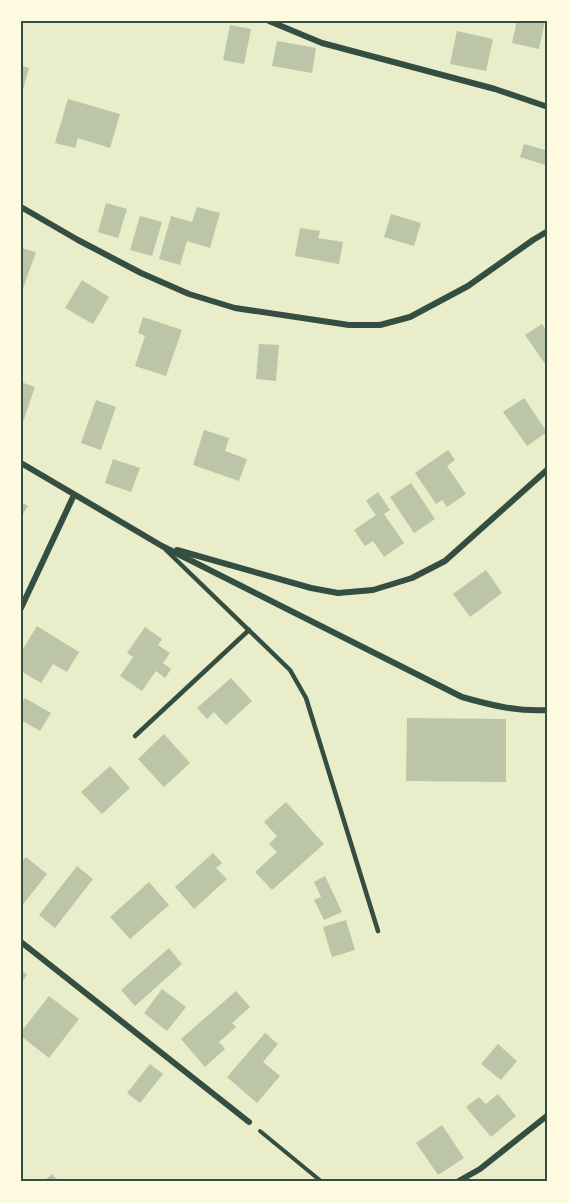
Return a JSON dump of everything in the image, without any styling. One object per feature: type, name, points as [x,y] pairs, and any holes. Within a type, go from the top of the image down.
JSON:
[{"type":"street","points":[[269,21],[322,43],[495,89],[548,107]]},
{"type":"street","points":[[21,207],[141,273],[189,294],[235,308],[349,325],[380,325],[410,318],[468,286],[548,231]]},
{"type":"street","points":[[21,464],[162,546],[462,697],[498,708],[548,710]]},
{"type":"street","points":[[162,546],[311,588],[338,593],[373,590],[412,578],[445,561],[548,470]]},
{"type":"street","points":[[21,608],[74,495]]},
{"type":"street","points":[[21,942],[249,1122]]},
{"type":"street","points":[[457,1182],[480,1169],[548,1115]]},
{"type":"lane","points":[[162,546],[290,670],[306,698],[378,931]]},
{"type":"lane","points":[[135,736],[249,630]]},
{"type":"path","points":[[249,1122],[322,1182]]},
{"type":"building","points":[[517,21],[545,21],[539,49],[512,43]]},
{"type":"building","points":[[230,25],[251,29],[244,64],[223,60]]},
{"type":"building","points":[[457,31],[493,39],[486,71],[450,64]]},
{"type":"building","points":[[277,41],[316,48],[312,73],[272,66]]},
{"type":"building","points":[[21,66],[29,68],[22,93],[21,93]]},
{"type":"building","points":[[68,99],[120,114],[110,148],[78,138],[75,148],[55,143]]},
{"type":"building","points":[[548,142],[548,166],[520,157],[524,144],[545,150]]},
{"type":"building","points":[[106,203],[127,209],[118,238],[98,232]]},
{"type":"building","points":[[197,207],[220,213],[210,248],[187,241],[180,265],[159,259],[171,216],[192,222]]},
{"type":"building","points":[[391,214],[421,223],[414,246],[384,237]]},
{"type":"building","points":[[140,216],[162,222],[152,256],[130,250]]},
{"type":"building","points":[[300,228],[320,231],[318,238],[343,242],[339,264],[295,256]]},
{"type":"building","points":[[21,248],[36,252],[21,294]]},
{"type":"building","points":[[82,280],[109,297],[93,324],[65,308]]},
{"type":"building","points":[[143,317],[182,330],[166,376],[135,366],[145,336],[138,333]]},
{"type":"building","points":[[542,324],[548,333],[548,368],[525,335]]},
{"type":"building","points":[[259,344],[279,345],[276,381],[256,379]]},
{"type":"building","points":[[21,382],[35,387],[21,428]]},
{"type":"building","points":[[524,398],[547,432],[527,446],[503,412]]},
{"type":"building","points":[[96,400],[116,407],[101,450],[81,443]]},
{"type":"building","points":[[204,430],[229,438],[225,451],[247,459],[239,481],[193,465]]},
{"type":"building","points":[[448,450],[455,460],[447,466],[466,494],[447,507],[442,500],[436,504],[415,473]]},
{"type":"building","points":[[113,459],[140,468],[131,492],[105,483]]},
{"type":"building","points":[[411,483],[435,519],[414,533],[390,497]]},
{"type":"building","points":[[378,492],[390,510],[384,514],[404,543],[384,557],[373,541],[365,546],[354,530],[376,515],[366,501]]},
{"type":"building","points":[[21,502],[28,506],[21,517]]},
{"type":"building","points":[[486,570],[502,593],[470,617],[453,594]]},
{"type":"building","points":[[37,626],[79,652],[67,672],[53,664],[41,683],[21,671],[21,652]]},
{"type":"building","points":[[145,627],[162,639],[158,645],[170,653],[163,663],[171,669],[165,678],[156,671],[142,691],[120,676],[133,657],[127,653]]},
{"type":"building","points":[[231,678],[252,701],[226,725],[214,712],[207,719],[197,708]]},
{"type":"building","points":[[25,698],[51,713],[40,731],[21,720],[21,705]]},
{"type":"building","points":[[407,718],[506,719],[506,782],[406,781]]},
{"type":"building","points":[[164,734],[190,763],[164,787],[138,759]]},
{"type":"building","points":[[110,766],[130,788],[102,814],[81,792]]},
{"type":"building","points":[[286,802],[324,844],[272,890],[255,872],[277,852],[269,844],[277,836],[264,822]]},
{"type":"building","points":[[213,853],[222,863],[216,868],[227,879],[194,909],[175,887]]},
{"type":"building","points":[[26,857],[47,874],[21,907],[21,863]]},
{"type":"building","points":[[77,866],[93,879],[55,928],[39,915]]},
{"type":"building","points":[[325,876],[342,912],[324,920],[314,900],[321,897],[314,882]]},
{"type":"building","points":[[149,882],[169,905],[130,939],[110,917]]},
{"type":"building","points":[[346,920],[355,950],[332,957],[323,927]]},
{"type":"building","points":[[169,948],[182,964],[135,1006],[121,990]]},
{"type":"building","points":[[21,970],[27,975],[21,983]]},
{"type":"building","points":[[162,989],[186,1007],[167,1031],[144,1013]]},
{"type":"building","points":[[236,991],[250,1007],[232,1023],[236,1027],[219,1042],[225,1049],[205,1067],[181,1039]]},
{"type":"building","points":[[49,996],[79,1019],[49,1058],[21,1036],[21,1032]]},
{"type":"building","points":[[265,1033],[278,1044],[263,1062],[280,1076],[257,1103],[227,1077]]},
{"type":"building","points":[[498,1044],[517,1061],[501,1080],[481,1064]]},
{"type":"building","points":[[150,1064],[163,1074],[140,1103],[127,1093]]},
{"type":"building","points":[[498,1094],[516,1116],[491,1137],[466,1107],[479,1097],[486,1104]]},
{"type":"building","points":[[442,1125],[464,1158],[438,1175],[416,1143]]},
{"type":"building","points":[[52,1174],[59,1182],[43,1182]]}]
